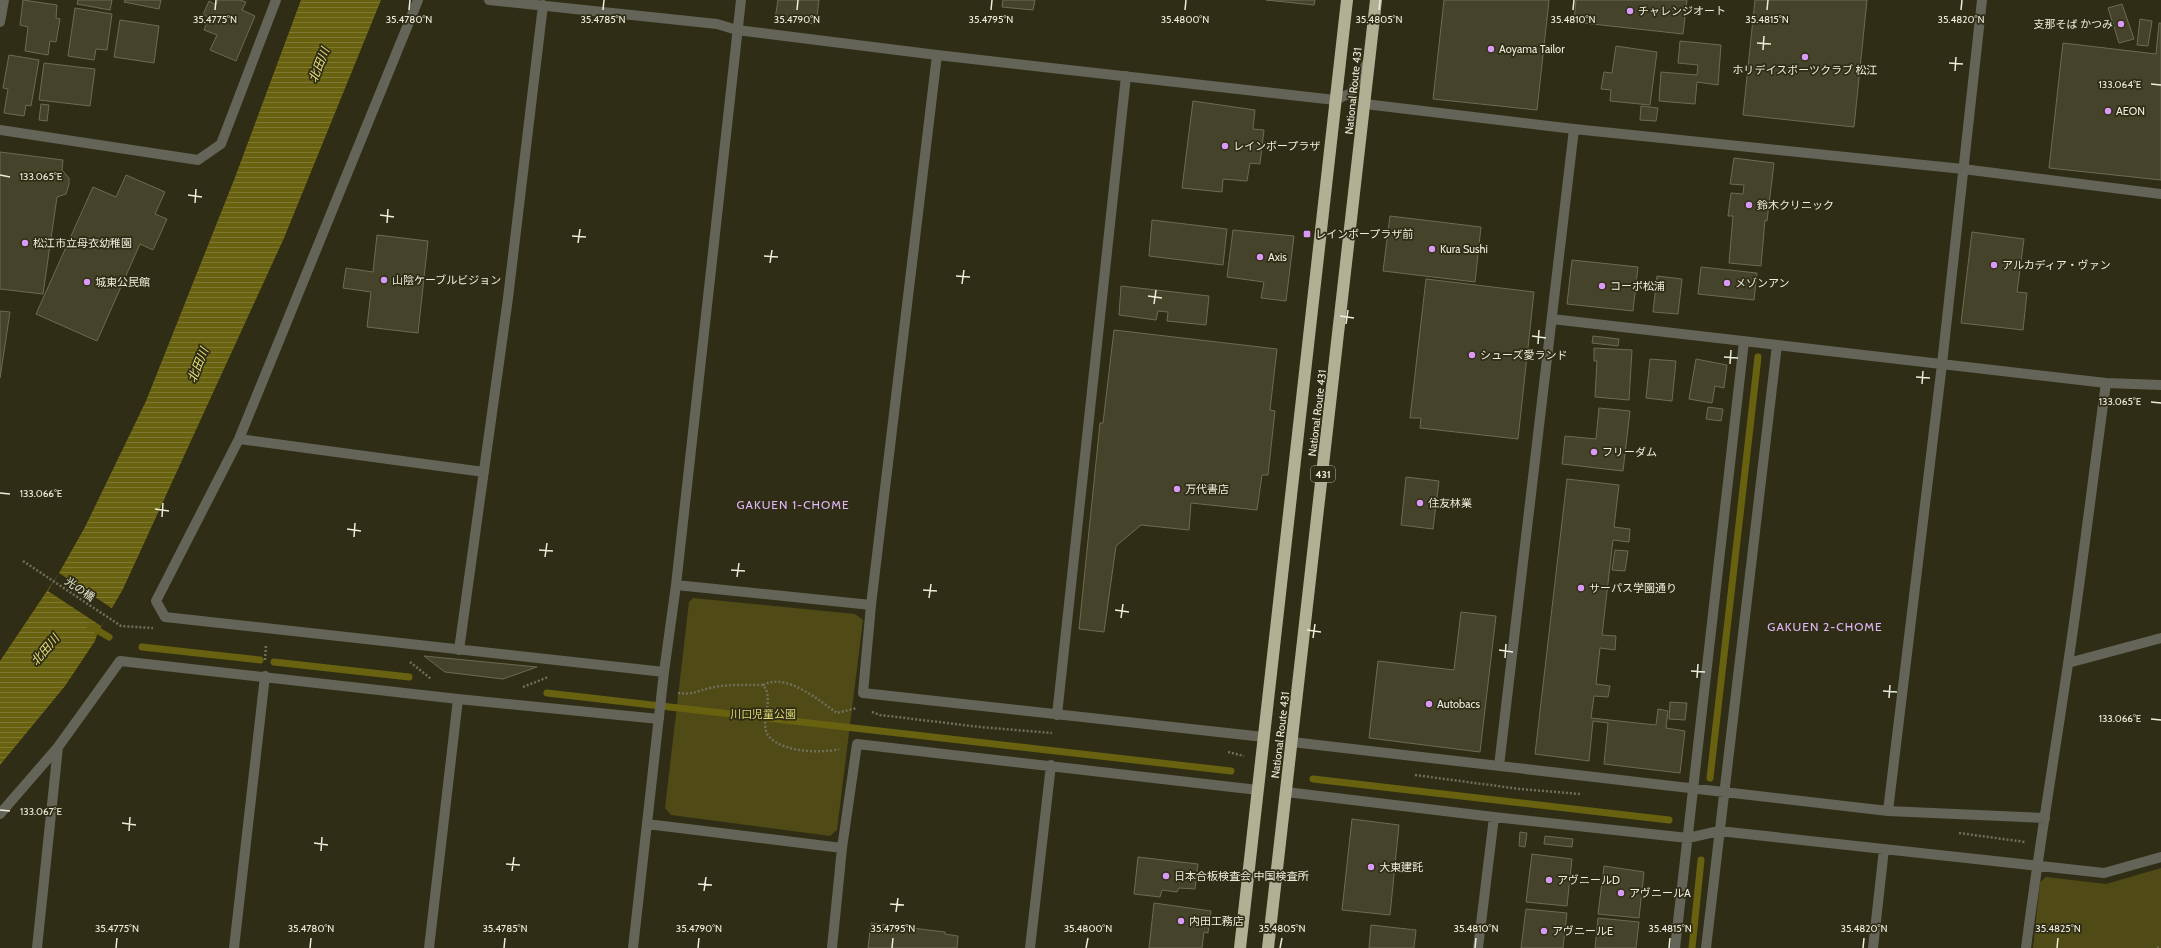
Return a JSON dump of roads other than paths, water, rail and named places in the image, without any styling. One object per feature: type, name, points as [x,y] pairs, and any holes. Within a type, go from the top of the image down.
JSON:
[{"type":"highway","name":"National Route 431","points":[[1240,948],[1347,0]]},
{"type":"highway","name":"National Route 431","points":[[1268,948],[1376,0]]},
{"type":"street","points":[[0,22],[4,0]]},
{"type":"street","points":[[0,130],[198,160],[221,144],[276,0]]},
{"type":"street","points":[[418,0],[239,439],[156,601],[165,617],[664,672]]},
{"type":"street","points":[[489,0],[717,24],[737,30],[937,55],[1335,100],[1351,93],[1370,58]]},
{"type":"street","points":[[633,948],[661,697],[676,585],[741,0]]},
{"type":"street","points":[[1888,811],[1942,364],[1982,0]]},
{"type":"street","points":[[459,650],[508,298],[543,5]]},
{"type":"street","points":[[937,55],[871,605],[863,693],[1264,737]]},
{"type":"street","points":[[1057,715],[1126,76]]},
{"type":"street","points":[[1365,104],[1574,128],[1963,169],[2161,194]]},
{"type":"street","points":[[1499,766],[1574,128]]},
{"type":"street","points":[[1552,319],[2106,383],[2161,385]]},
{"type":"street","points":[[1675,948],[1744,341]]},
{"type":"street","points":[[1706,948],[1777,345]]},
{"type":"street","points":[[2026,948],[2036,866],[2045,818],[2068,663],[2106,383]]},
{"type":"street","points":[[239,439],[484,472]]},
{"type":"street","points":[[676,585],[871,605]]},
{"type":"street","points":[[2068,663],[2161,638]]},
{"type":"street","points":[[0,814],[58,747],[120,661],[265,676],[458,699],[659,715]]},
{"type":"street","points":[[234,948],[265,676]]},
{"type":"street","points":[[429,948],[458,699]]},
{"type":"street","points":[[1292,742],[1693,787],[1888,811],[2045,818]]},
{"type":"street","points":[[832,948],[842,848],[857,744],[1051,765],[1258,790]]},
{"type":"street","points":[[37,948],[58,747]]},
{"type":"street","points":[[1030,948],[1051,765]]},
{"type":"street","points":[[1286,792],[1688,838],[1719,831],[2104,873],[2161,857]]},
{"type":"street","points":[[1478,948],[1494,817]]},
{"type":"street","points":[[647,824],[842,848]]},
{"type":"street","points":[[1873,948],[1884,849]]},
{"type":"water","name":"北田川","points":[[301,0],[381,0],[284,238],[123,589],[98,632],[95,641],[65,686],[0,765],[0,661],[59,573],[85,527],[146,401],[234,180]]},
{"type":"waterway","points":[[1710,778],[1758,357]]},
{"type":"waterway","points":[[90,626],[109,637]]},
{"type":"waterway","points":[[142,647],[260,660]]},
{"type":"waterway","points":[[274,662],[409,677]]},
{"type":"waterway","points":[[547,693],[1231,771]]},
{"type":"waterway","points":[[1313,779],[1669,820]]},
{"type":"waterway","points":[[1692,948],[1701,860]]},
{"type":"place","name":"チャレンジオート","points":[[1630,11]]},
{"type":"place","name":"支那そば かつみ","points":[[2121,24]]},
{"type":"place","name":"Aoyama Tailor","points":[[1491,49]]},
{"type":"place","name":"ホリデイスポーツクラブ 松江","points":[[1805,57]]},
{"type":"place","name":"AEON","points":[[2108,111]]},
{"type":"place","name":"レインボープラザ","points":[[1225,146]]},
{"type":"place","name":"鈴木クリニック","points":[[1749,205]]},
{"type":"place","name":"レインボープラザ前","points":[[1307,234]]},
{"type":"place","name":"松江市立母衣幼稚園","points":[[25,243]]},
{"type":"place","name":"Kura Sushi","points":[[1432,249]]},
{"type":"place","name":"Axis","points":[[1260,257]]},
{"type":"place","name":"アルカディア・ヴァン","points":[[1994,265]]},
{"type":"place","name":"山陰ケーブルビジョン","points":[[384,280]]},
{"type":"place","name":"城東公民館","points":[[87,282]]},
{"type":"place","name":"メゾンアン","points":[[1727,283]]},
{"type":"place","name":"コーポ松浦","points":[[1602,286]]},
{"type":"place","name":"シューズ愛ランド","points":[[1472,355]]},
{"type":"place","name":"フリーダム","points":[[1594,452]]},
{"type":"place","name":"万代書店","points":[[1177,489]]},
{"type":"place","name":"住友林業","points":[[1420,503]]},
{"type":"place","name":"サーパス学園通り","points":[[1581,588]]},
{"type":"place","name":"Autobacs","points":[[1429,704]]},
{"type":"place","name":"大東建託","points":[[1371,867]]},
{"type":"place","name":"日本合板検査会 中国検査所","points":[[1166,876]]},
{"type":"place","name":"アヴニールD","points":[[1549,880]]},
{"type":"place","name":"アヴニールA","points":[[1621,893]]},
{"type":"place","name":"内田工務店","points":[[1181,921]]},
{"type":"place","name":"アヴニールE","points":[[1544,931]]},
{"type":"district","name":"GAKUEN 1-CHOME","points":[[793,505]]},
{"type":"district","name":"GAKUEN 2-CHOME","points":[[1825,627]]},
{"type":"park label","name":"川口児童公園","points":[[763,714]]}]
